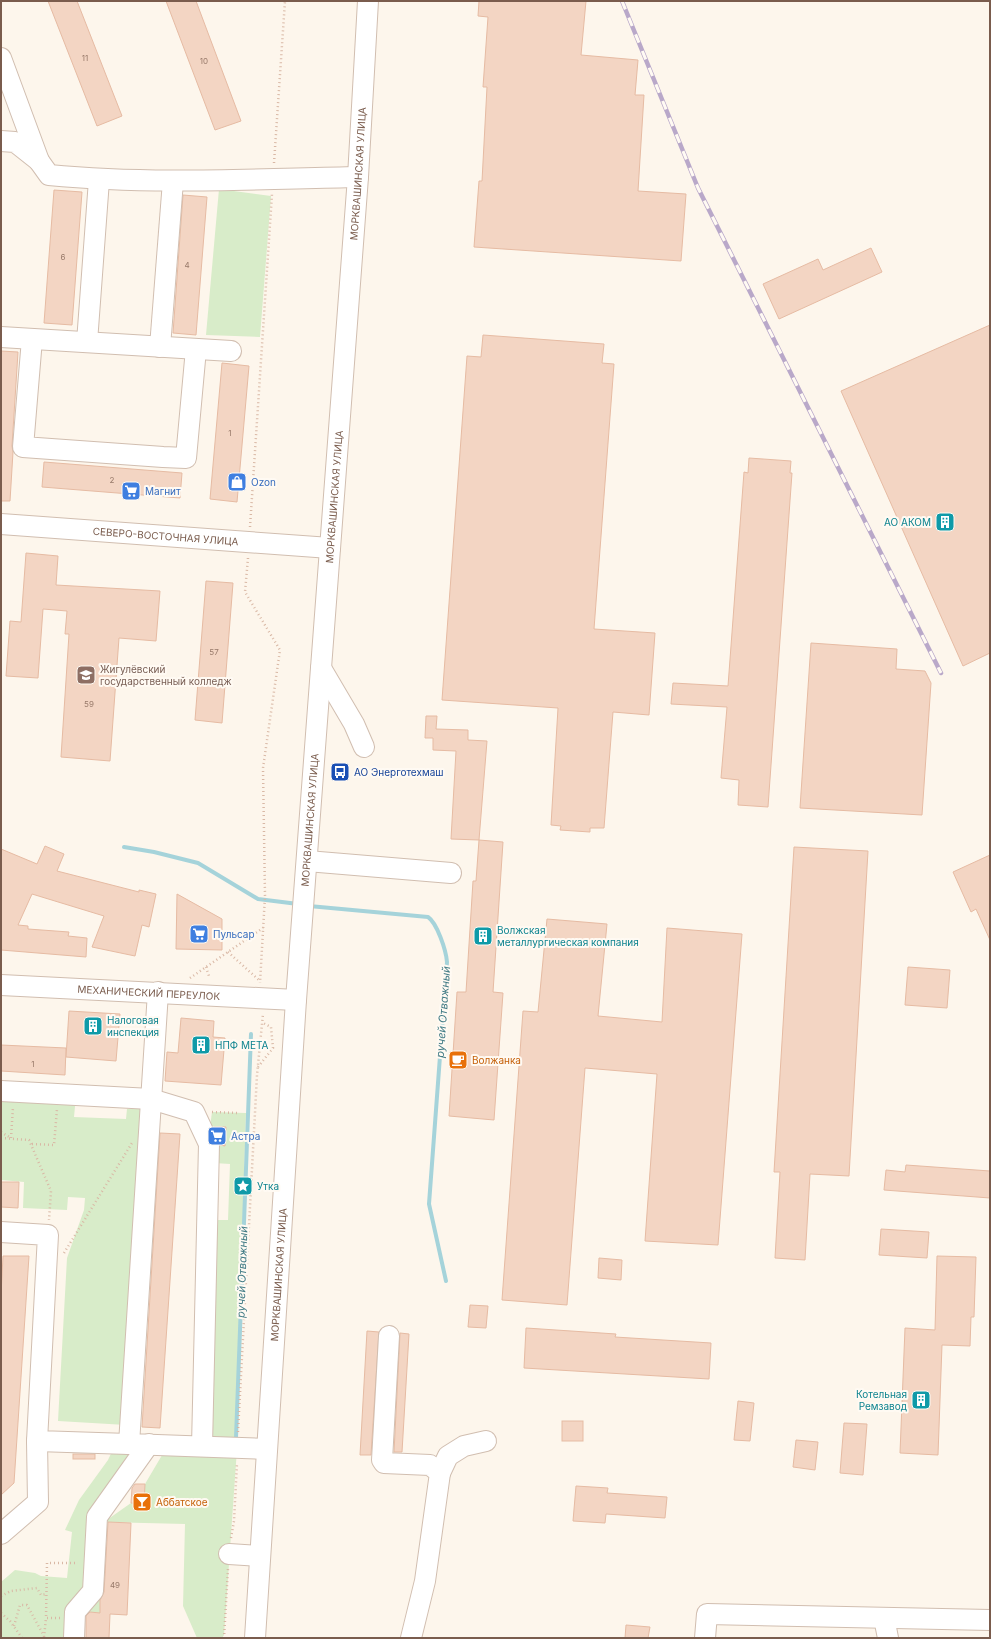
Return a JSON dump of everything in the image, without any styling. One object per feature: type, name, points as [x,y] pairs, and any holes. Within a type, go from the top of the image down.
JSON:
[{"type":"street","name":"МОРКВАШИНСКАЯ УЛИЦА","points":[[255,1638],[296,1000],[358,177],[363,1]]},
{"type":"street","points":[[1,58],[39,162]]},
{"type":"street","points":[[1,141],[16,142],[39,162],[49,175],[99,180],[172,181],[358,177]]},
{"type":"street","points":[[87,342],[99,180]]},
{"type":"street","points":[[160,347],[172,181]]},
{"type":"street","points":[[1,337],[231,351]]},
{"type":"street","points":[[32,339],[22,447],[163,457],[186,458],[196,349]]},
{"type":"street","name":"СЕВЕРО-ВОСТОЧНАЯ УЛИЦА","points":[[1,524],[330,548]]},
{"type":"street","points":[[321,668],[354,724],[364,747]]},
{"type":"street","points":[[307,861],[451,873]]},
{"type":"street","name":"МЕХАНИЧЕСКИЙ ПЕРЕУЛОК","points":[[1,985],[163,992],[260,990],[296,1000]]},
{"type":"street","points":[[129,1444],[151,1099],[163,992]]},
{"type":"street","points":[[7,1095],[151,1099],[194,1112],[209,1144],[202,1446]]},
{"type":"street","points":[[1,1232],[48,1235],[37,1441],[38,1502],[1,1534]]},
{"type":"street","points":[[389,1336],[382,1460],[384,1463],[430,1465],[440,1473]]},
{"type":"street","points":[[37,1441],[267,1449]]},
{"type":"street","points":[[411,1638],[425,1581],[440,1473],[448,1456],[464,1446],[486,1441]]},
{"type":"street","points":[[74,1638],[76,1612],[93,1591],[97,1517],[149,1444]]},
{"type":"street","points":[[229,1554],[260,1556]]},
{"type":"street","points":[[705,1638],[707,1614],[990,1620]]},
{"type":"street","points":[[884,1618],[888,1638]]},
{"type":"path","points":[[223,1637],[229,1554],[234,1521],[258,1068],[263,1017],[260,990],[265,904],[263,768],[280,650],[245,592],[285,1]]},
{"type":"path","points":[[163,992],[206,967],[263,928]]},
{"type":"path","points":[[228,952],[260,990]]},
{"type":"path","points":[[206,967],[209,976]]},
{"type":"path","points":[[258,1068],[273,1048],[271,1027],[262,1023]]},
{"type":"path","points":[[7,1095],[11,1138]]},
{"type":"path","points":[[32,1144],[54,1145],[58,1103]]},
{"type":"path","points":[[194,1112],[239,1113]]},
{"type":"path","points":[[1,1132],[11,1138]]},
{"type":"path","points":[[1,1138],[29,1140],[32,1144],[51,1191],[48,1235]]},
{"type":"path","points":[[62,1255],[133,1141]]},
{"type":"path","points":[[44,1637],[48,1563],[95,1563]]},
{"type":"path","points":[[1,1596],[11,1591],[37,1588],[42,1595],[47,1594]]},
{"type":"path","points":[[14,1626],[20,1605],[27,1605],[44,1637]]},
{"type":"path","points":[[2,1614],[14,1626],[22,1638]]},
{"type":"path","points":[[46,1618],[64,1618]]},
{"type":"green space","points":[[219,189],[271,196],[260,337],[206,335]]},
{"type":"green space","points":[[1,1092],[76,1096],[74,1117],[126,1119],[127,1109],[143,1109],[126,1425],[58,1421],[67,1258],[84,1210],[85,1198],[68,1197],[67,1210],[23,1208],[24,1182],[1,1180]]},
{"type":"green space","points":[[212,1112],[246,1113],[236,1438],[205,1437],[212,1220],[228,1220],[230,1164],[214,1163],[214,1145],[225,1145],[226,1128],[210,1127]]},
{"type":"green space","points":[[115,1445],[136,1445],[94,1512],[92,1572],[75,1601],[70,1638],[1,1638],[1,1582],[15,1570],[35,1573],[41,1576],[67,1578],[72,1532],[65,1530],[79,1500],[108,1460]]},
{"type":"green space","points":[[168,1445],[237,1449],[224,1635],[222,1638],[197,1638],[183,1606],[185,1524],[104,1522],[131,1503],[143,1503],[145,1484]]},
{"type":"green space","points":[[101,1591],[100,1613],[83,1612]]},
{"type":"building","points":[[48,1],[77,1],[122,116],[97,126]]},
{"type":"building","points":[[166,1],[196,1],[241,121],[215,130]]},
{"type":"building","points":[[479,1],[586,1],[581,55],[638,60],[635,95],[644,95],[638,191],[686,194],[681,261],[474,247],[479,181],[482,181],[487,87],[483,87],[488,17],[478,16]]},
{"type":"building","points":[[54,190],[82,192],[72,325],[44,323]]},
{"type":"building","points":[[183,195],[207,197],[196,335],[173,333]]},
{"type":"building","points":[[871,248],[882,272],[779,319],[763,284],[818,259],[823,270]]},
{"type":"building","name":"АО АКОМ","points":[[990,325],[990,653],[963,666],[841,391]]},
{"type":"building","points":[[483,335],[604,344],[602,363],[614,364],[594,629],[655,633],[649,715],[613,712],[604,828],[590,828],[590,832],[560,830],[561,826],[551,825],[558,708],[442,700],[467,356],[481,357]]},
{"type":"building","points":[[1,351],[18,352],[10,501],[1,501]]},
{"type":"building","points":[[222,363],[249,366],[237,502],[210,499]]},
{"type":"building","points":[[749,458],[791,461],[790,473],[792,473],[768,807],[738,805],[739,780],[721,778],[727,707],[671,704],[673,683],[728,686],[744,472],[748,473]]},
{"type":"building","points":[[44,462],[182,473],[180,498],[42,487]]},
{"type":"building","points":[[26,553],[58,556],[56,585],[160,591],[156,641],[119,638],[110,761],[61,757],[69,634],[65,634],[67,611],[43,609],[38,678],[6,676],[10,621],[21,622]]},
{"type":"building","points":[[206,581],[233,583],[222,723],[195,720]]},
{"type":"building","points":[[811,643],[897,649],[896,669],[925,671],[931,683],[922,815],[800,808]]},
{"type":"building","points":[[426,716],[437,716],[436,729],[468,730],[468,740],[487,741],[479,840],[451,839],[456,751],[433,750],[433,738],[425,738]]},
{"type":"building","name":"Волжская металлургическая компания","points":[[479,840],[503,842],[493,992],[503,993],[494,1120],[449,1116],[457,992],[466,992],[473,881],[476,881]]},
{"type":"building","points":[[45,846],[64,854],[57,871],[139,892],[139,890],[156,894],[149,927],[142,925],[135,956],[92,947],[104,916],[32,894],[18,925],[28,926],[28,929],[69,932],[68,936],[87,938],[86,957],[1,950],[1,849],[37,864]]},
{"type":"building","points":[[794,847],[868,851],[849,1176],[810,1174],[805,1260],[775,1258],[780,1172],[774,1172]]},
{"type":"building","points":[[990,855],[990,940],[976,909],[971,912],[953,872]]},
{"type":"building","name":"Пульсар","points":[[177,894],[222,919],[222,950],[176,949]]},
{"type":"building","points":[[547,919],[607,924],[598,1016],[662,1022],[667,928],[742,934],[718,1245],[645,1241],[657,1074],[585,1068],[567,1305],[502,1300],[523,1011],[538,1012]]},
{"type":"building","points":[[908,967],[950,970],[947,1008],[905,1005]]},
{"type":"building","name":"Налоговая инспекция","points":[[69,1011],[120,1014],[116,1061],[66,1057]]},
{"type":"building","name":"НПФ МЕТА","points":[[181,1018],[214,1021],[213,1037],[225,1038],[221,1085],[165,1081],[167,1052],[178,1053]]},
{"type":"building","points":[[1,1045],[66,1048],[65,1075],[1,1071]]},
{"type":"building","points":[[214,1127],[226,1127],[225,1146],[220,1145]]},
{"type":"building","points":[[160,1133],[180,1134],[160,1428],[142,1427]]},
{"type":"building","points":[[906,1165],[990,1171],[990,1198],[884,1190],[886,1170],[905,1172]]},
{"type":"building","points":[[1,1182],[19,1182],[18,1208],[1,1207]]},
{"type":"building","points":[[881,1229],[929,1232],[927,1258],[879,1255]]},
{"type":"building","points":[[3,1256],[29,1256],[14,1483],[1,1495],[1,1295]]},
{"type":"building","name":"Котельная Ремзавод","points":[[937,1256],[976,1257],[974,1317],[971,1317],[970,1346],[942,1345],[938,1455],[900,1453],[905,1328],[935,1330]]},
{"type":"building","points":[[599,1258],[622,1260],[621,1280],[598,1278]]},
{"type":"building","points":[[470,1305],[488,1306],[486,1328],[468,1327]]},
{"type":"building","points":[[526,1328],[616,1334],[615,1337],[711,1343],[709,1379],[524,1368]]},
{"type":"building","points":[[367,1331],[379,1332],[371,1455],[360,1455]]},
{"type":"building","points":[[400,1333],[409,1334],[402,1452],[394,1452]]},
{"type":"building","points":[[738,1401],[754,1403],[750,1441],[734,1440]]},
{"type":"building","points":[[562,1421],[583,1421],[583,1441],[562,1441]]},
{"type":"building","points":[[844,1423],[867,1424],[863,1475],[840,1473]]},
{"type":"building","points":[[796,1440],[818,1442],[815,1470],[793,1467]]},
{"type":"building","points":[[73,1454],[95,1454],[95,1459],[73,1459]]},
{"type":"building","points":[[135,1484],[145,1484],[144,1504],[131,1503],[132,1488]]},
{"type":"building","points":[[576,1486],[608,1488],[607,1493],[667,1497],[665,1518],[606,1514],[605,1523],[573,1521]]},
{"type":"building","points":[[108,1522],[131,1523],[127,1615],[110,1614],[109,1638],[86,1638],[86,1616],[90,1612],[100,1613],[100,1600],[104,1592]]},
{"type":"building","points":[[626,1625],[650,1627],[648,1638],[625,1638]]},
{"type":"waterway","name":"ручей Отважный","points":[[124,847],[154,852],[198,863],[258,899],[298,904]]},
{"type":"waterway","name":"ручей Отважный","points":[[309,906],[428,917],[435,925],[440,937],[447,962],[429,1204],[446,1281]]},
{"type":"waterway","name":"ручей Отважный","points":[[236,1438],[251,1034]]},
{"type":"railway","points":[[622,1],[698,188],[941,673]]},
{"type":"place","name":"Ozon","points":[[237,482]]},
{"type":"place","name":"Магнит","points":[[131,491]]},
{"type":"place","name":"АО АКОМ","points":[[945,522]]},
{"type":"place","name":"Жигулёвский государственный колледж","points":[[86,675]]},
{"type":"place","name":"АО Энерготехмаш","points":[[340,772]]},
{"type":"place","name":"Пульсар","points":[[199,934]]},
{"type":"place","name":"Волжская металлургическая компания","points":[[483,936]]},
{"type":"place","name":"Налоговая инспекция","points":[[93,1026]]},
{"type":"place","name":"НПФ МЕТА","points":[[201,1045]]},
{"type":"place","name":"Волжанка","points":[[458,1060]]},
{"type":"place","name":"Астра","points":[[217,1136]]},
{"type":"place","name":"Утка","points":[[243,1186]]},
{"type":"place","name":"Котельная Ремзавод","points":[[921,1400]]},
{"type":"place","name":"Аббатское","points":[[142,1502]]}]
